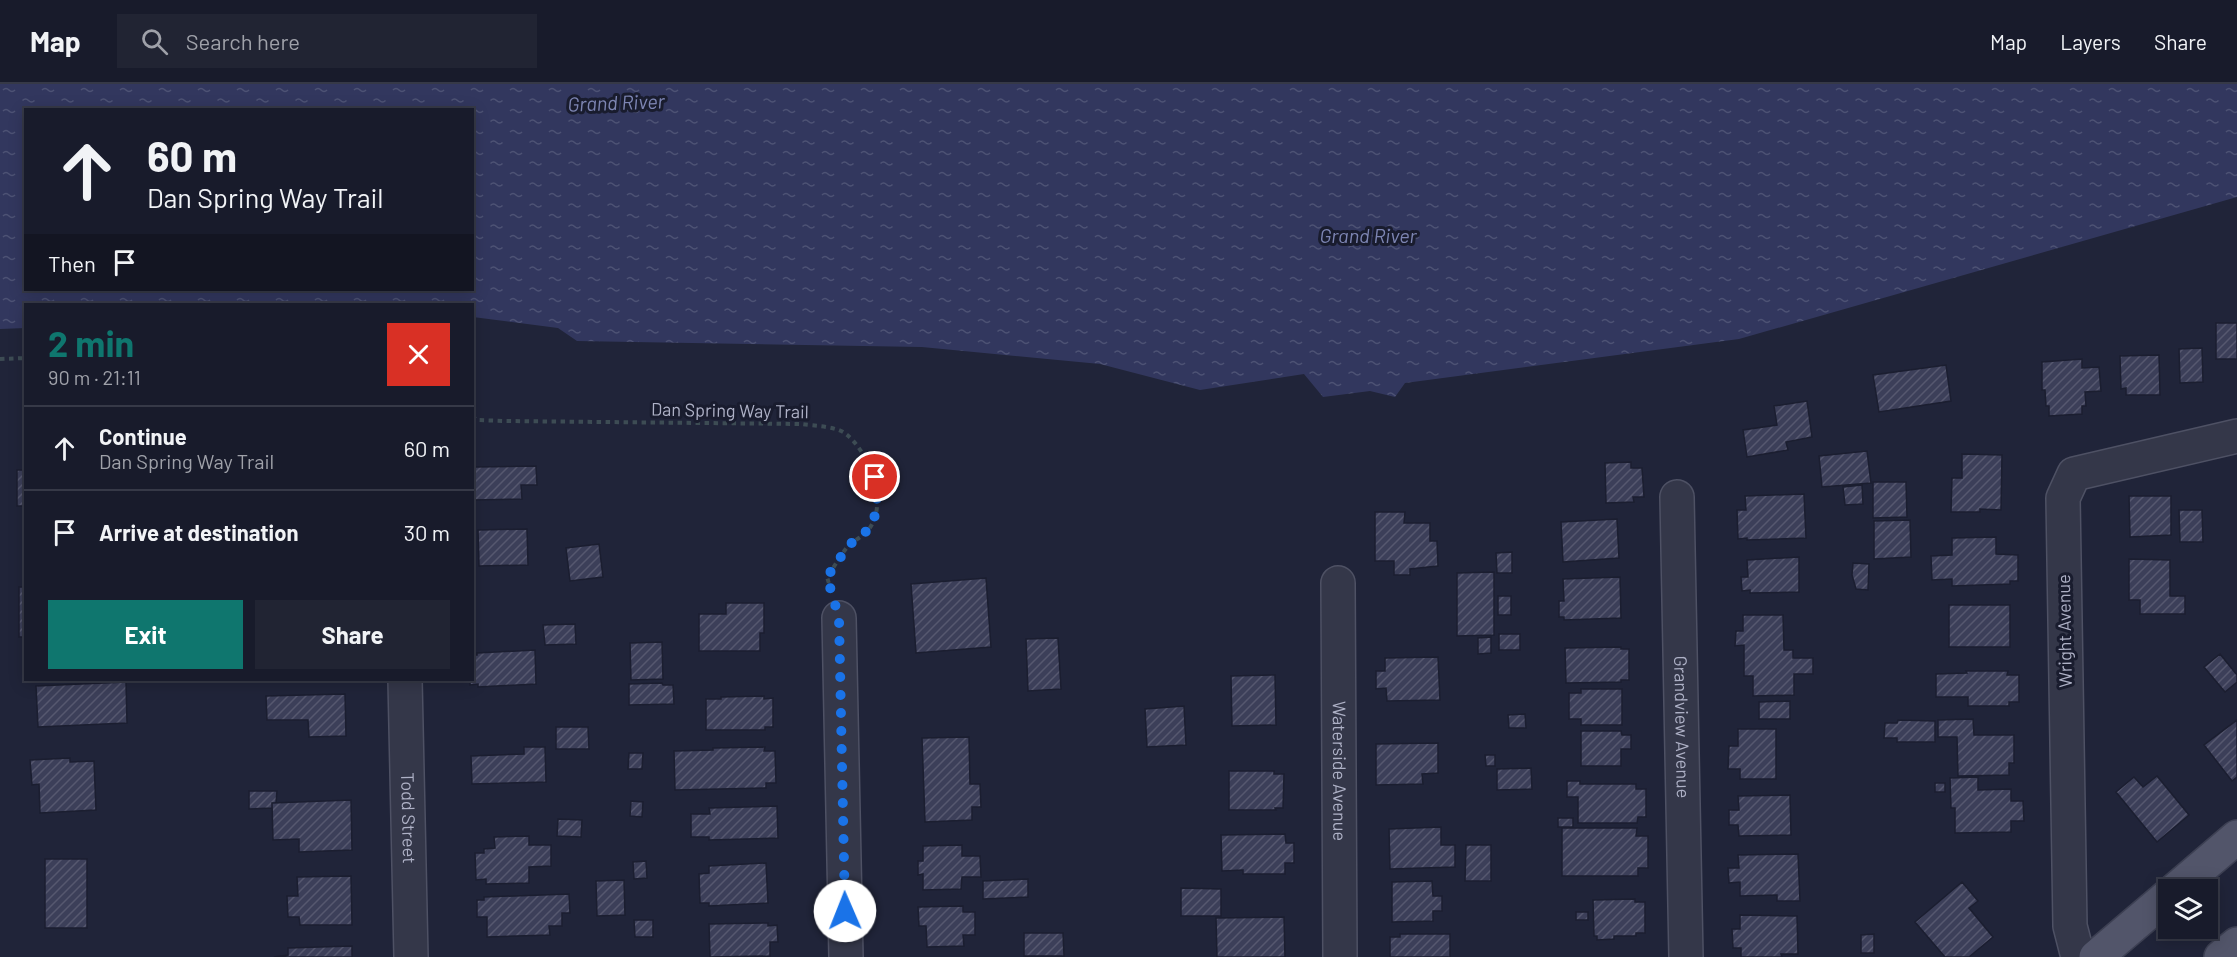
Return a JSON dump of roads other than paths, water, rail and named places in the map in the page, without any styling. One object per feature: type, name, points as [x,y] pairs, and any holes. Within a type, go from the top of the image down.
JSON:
[{"type":"main road","points":[[2188,879],[2237,837]]},
{"type":"main road","points":[[2096,957],[2158,904]]},
{"type":"main road","points":[[2220,957],[2237,944]]},
{"type":"street","name":"Wright Avenue","points":[[2079,957],[2070,926],[2063,498],[2074,474],[2237,436]]},
{"type":"street","name":"Grandview Avenue","points":[[1677,497],[1686,957]]},
{"type":"street","name":"Waterside Avenue","points":[[1338,583],[1341,957]]},
{"type":"street","points":[[839,618],[846,957]]},
{"type":"street","name":"Todd Street","points":[[405,681],[411,957]]},
{"type":"water","name":"Grand River","points":[[0,84],[2237,84],[2237,197],[1739,339],[1405,383],[1395,397],[1370,391],[1323,397],[1304,374],[1200,390],[1100,364],[922,347],[577,341],[558,328],[474,317],[474,303],[24,303],[24,328],[0,329]]}]
